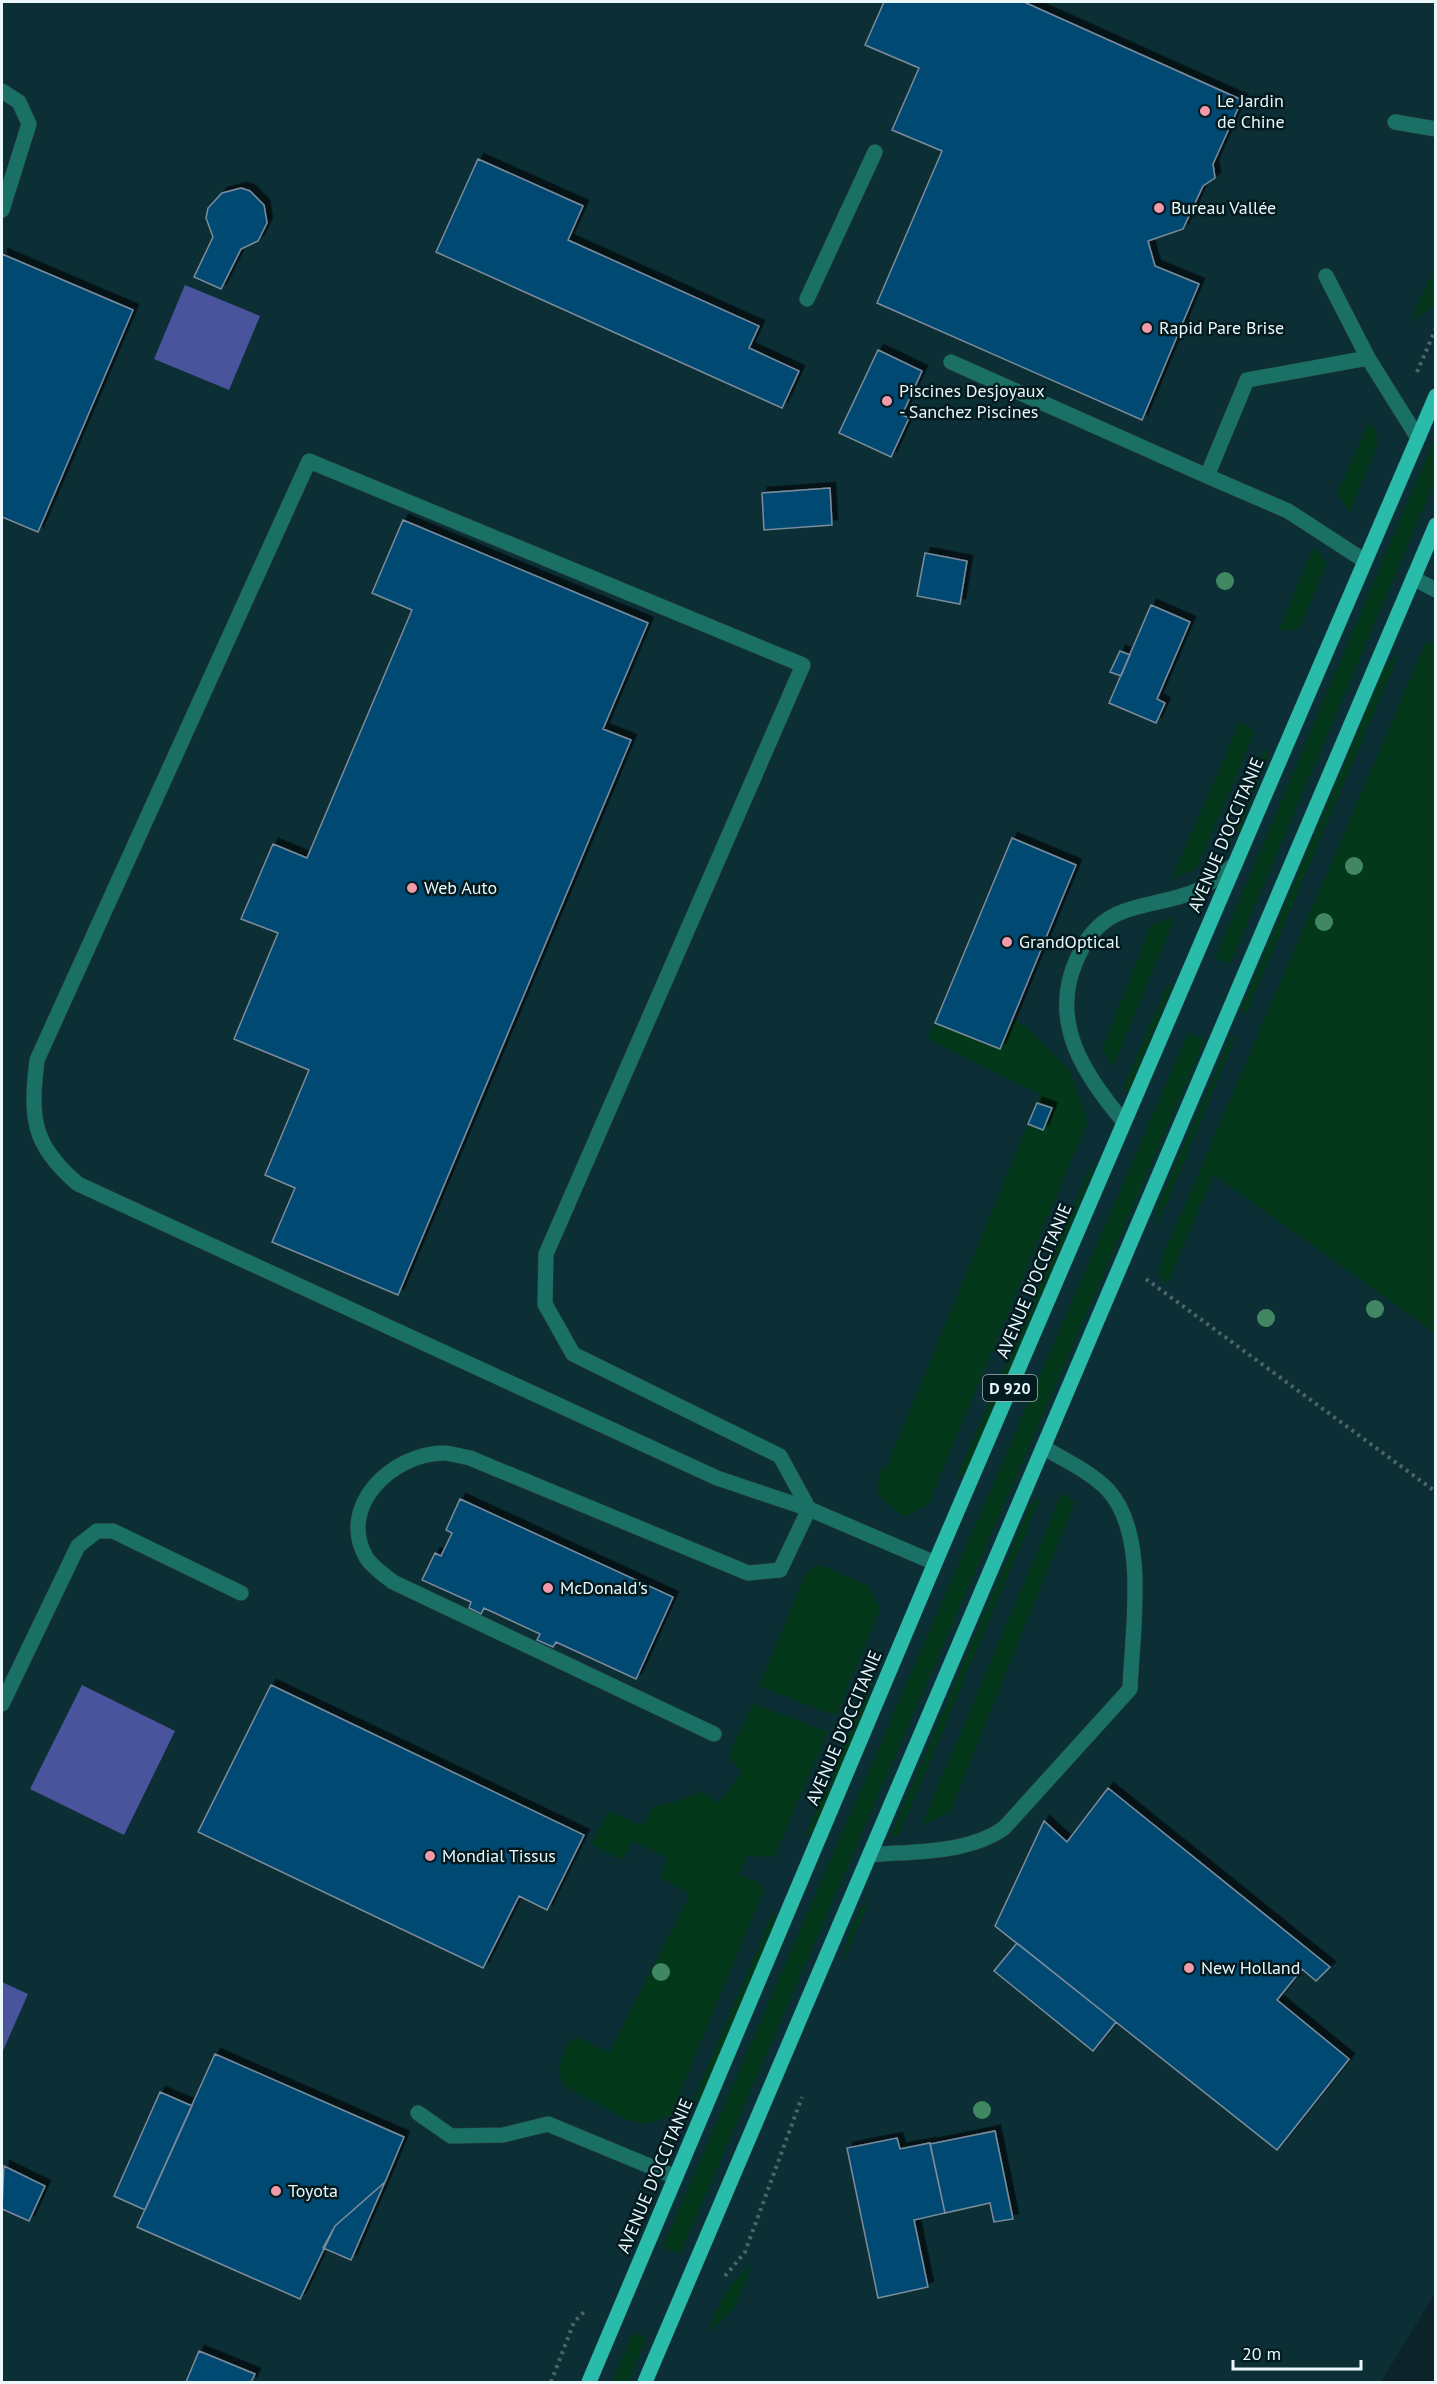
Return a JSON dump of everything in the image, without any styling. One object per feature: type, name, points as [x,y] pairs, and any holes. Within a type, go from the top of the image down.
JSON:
[{"type":"main road","name":"AVENUE D'OCCITANIE","points":[[589,2382],[935,1563],[1436,396]]},
{"type":"main road","name":"D 920","points":[[645,2382],[1436,525]]},
{"type":"street","points":[[2,91],[19,102],[29,124],[2,210]]},
{"type":"street","points":[[1395,122],[1436,129]]},
{"type":"street","points":[[807,299],[875,152]]},
{"type":"street","points":[[1326,276],[1368,357],[1418,438]]},
{"type":"street","points":[[1207,476],[1247,380],[1368,357]]},
{"type":"street","points":[[951,362],[1288,511],[1365,561]]},
{"type":"street","points":[[809,1509],[780,1455],[573,1353],[545,1304],[546,1254],[803,665],[309,461],[37,1060],[32,1102],[40,1140],[56,1165],[78,1184],[717,1478],[809,1509],[935,1563]]},
{"type":"street","points":[[1413,578],[1436,590]]},
{"type":"street","points":[[1124,1122],[1093,1083],[1071,1043],[1065,1017],[1073,968],[1086,938],[1100,925],[1116,915],[1142,905],[1199,889],[1234,865]]},
{"type":"street","points":[[870,1855],[947,1848],[990,1838],[1004,1827],[1130,1689],[1135,1560],[1131,1532],[1123,1511],[1107,1489],[1043,1447]]},
{"type":"street","points":[[714,1734],[393,1582],[367,1559],[359,1540],[358,1514],[369,1490],[394,1469],[417,1458],[443,1453],[470,1458],[748,1573],[780,1570],[809,1509]]},
{"type":"street","points":[[2,1704],[78,1546],[97,1531],[113,1531],[241,1593]]},
{"type":"street","points":[[418,2113],[451,2136],[503,2135],[548,2124],[676,2177]]},
{"type":"path","points":[[1122,1261],[1436,1492]]},
{"type":"shaded area","points":[[2,2],[1435,2],[1435,2293],[1381,2382],[2,2382]]},
{"type":"green space","points":[[1435,266],[1435,306],[1411,321]]},
{"type":"green space","points":[[1368,423],[1375,430],[1378,443],[1350,512],[1337,494]]},
{"type":"green space","points":[[1435,437],[1435,481],[1230,964],[1215,958]]},
{"type":"green space","points":[[1314,547],[1327,562],[1300,627],[1290,631],[1279,629]]},
{"type":"green space","points":[[1435,641],[1435,1333],[1214,1175],[1167,1284],[1160,1276],[1160,1263],[1425,644]]},
{"type":"green space","points":[[1401,649],[1246,1014],[1240,1012],[1384,669]]},
{"type":"green space","points":[[1240,722],[1255,732],[1197,868],[1171,880]]},
{"type":"green space","points":[[1265,748],[1268,756],[1240,830],[1223,850]]},
{"type":"green space","points":[[1175,917],[1113,1067],[1102,1050],[1151,925]]},
{"type":"green space","points":[[1168,983],[1172,986],[1128,1093],[1123,1088]]},
{"type":"green space","points":[[1013,1019],[1026,1027],[1069,1070],[1088,1121],[929,1503],[912,1514],[902,1516],[878,1495],[877,1483],[882,1467],[886,1468],[1028,1124],[1043,1130],[1052,1109],[1037,1103],[1040,1094],[928,1039],[935,1023],[1000,1049]]},
{"type":"green space","points":[[1188,1033],[1205,1040],[680,2254],[663,2247]]},
{"type":"green space","points":[[1231,1037],[1235,1038],[1156,1229],[1157,1207]]},
{"type":"green space","points":[[1093,1161],[1092,1174],[968,1468],[955,1481]]},
{"type":"green space","points":[[1062,1493],[1075,1502],[950,1812],[921,1826]]},
{"type":"green space","points":[[1041,1497],[899,1835],[890,1838],[1031,1503]]},
{"type":"green space","points":[[820,1565],[869,1586],[880,1609],[836,1716],[759,1686],[806,1572]]},
{"type":"green space","points":[[874,1673],[867,1705],[814,1831],[804,1838]]},
{"type":"green space","points":[[753,1703],[828,1732],[774,1857],[747,1856],[739,1875],[760,1883],[764,1890],[670,2116],[646,2124],[628,2120],[563,2086],[558,2067],[569,2041],[578,2037],[609,2053],[690,1894],[660,1878],[667,1858],[633,1841],[624,1857],[619,1859],[591,1844],[608,1811],[643,1826],[654,1806],[672,1803],[702,1791],[719,1803],[742,1772],[728,1757]]},
{"type":"green space","points":[[872,1893],[844,1961],[853,1925]]},
{"type":"green space","points":[[774,1910],[776,1918],[706,2092],[691,2106]]},
{"type":"green space","points":[[752,2264],[735,2307],[707,2334],[724,2296],[736,2279]]},
{"type":"green space","points":[[633,2333],[646,2338],[628,2382],[612,2382]]},
{"type":"water","points":[[185,285],[260,316],[229,390],[154,359]]},
{"type":"water","points":[[82,1685],[175,1731],[124,1835],[30,1789]]},
{"type":"water","points":[[2,1982],[28,1994],[2,2053]]},
{"type":"building","points":[[884,2],[1024,2],[1242,100],[1213,164],[1215,178],[1203,186],[1183,229],[1148,241],[1155,266],[1199,284],[1142,420],[877,303],[942,151],[892,130],[919,68],[865,45]]},
{"type":"building","points":[[478,159],[583,206],[568,240],[759,326],[749,348],[799,371],[782,408],[436,252]]},
{"type":"building","points":[[241,188],[250,191],[264,205],[267,223],[258,241],[241,249],[221,289],[194,277],[213,237],[206,218],[208,208],[222,193]]},
{"type":"building","points":[[2,254],[133,310],[38,532],[2,517]]},
{"type":"building","points":[[878,350],[922,371],[902,415],[909,418],[891,457],[839,433]]},
{"type":"building","points":[[830,488],[832,525],[764,530],[762,493]]},
{"type":"building","name":"Web Auto","points":[[403,520],[648,623],[603,729],[631,740],[398,1295],[272,1242],[295,1188],[265,1175],[309,1070],[234,1039],[278,933],[241,919],[273,844],[307,858],[412,610],[372,593]]},
{"type":"building","points":[[925,553],[967,561],[960,604],[917,596]]},
{"type":"building","points":[[1151,605],[1190,622],[1157,699],[1165,703],[1156,723],[1109,703]]},
{"type":"building","points":[[1120,651],[1130,655],[1121,676],[1110,672]]},
{"type":"building","name":"GrandOptical","points":[[1012,838],[1076,865],[1000,1049],[935,1023]]},
{"type":"building","points":[[1037,1103],[1052,1108],[1043,1130],[1028,1124]]},
{"type":"building","name":"McDonald's","points":[[460,1499],[673,1597],[636,1679],[556,1642],[553,1647],[537,1640],[540,1634],[484,1608],[481,1614],[469,1608],[471,1602],[422,1580],[435,1553],[441,1556],[452,1533],[446,1530]]},
{"type":"building","points":[[271,1685],[584,1835],[547,1910],[519,1896],[483,1968],[198,1832]]},
{"type":"building","name":"New Holland","points":[[1108,1788],[1330,1967],[1316,1981],[1302,1969],[1277,2000],[1349,2059],[1277,2150],[995,1926],[1044,1821],[1067,1842]]},
{"type":"building","points":[[1017,1943],[1116,2022],[1093,2051],[994,1971]]},
{"type":"building","points":[[215,2054],[404,2137],[385,2182],[335,2226],[300,2299],[137,2227]]},
{"type":"building","points":[[160,2092],[192,2106],[145,2210],[114,2196]]},
{"type":"building","points":[[995,2131],[1013,2219],[994,2222],[990,2203],[945,2213],[930,2144]]},
{"type":"building","points":[[897,2138],[900,2149],[930,2143],[945,2213],[914,2220],[928,2287],[878,2298],[847,2148]]},
{"type":"building","points":[[4,2166],[45,2186],[29,2221],[2,2209]]},
{"type":"building","points":[[385,2182],[351,2260],[323,2248],[335,2226]]},
{"type":"building","points":[[199,2351],[255,2374],[251,2382],[186,2382]]},
{"type":"place","name":"Le Jardin de Chine","points":[[1205,111]]},
{"type":"place","name":"Bureau Vallée","points":[[1159,208]]},
{"type":"place","name":"Rapid Pare Brise","points":[[1147,328]]},
{"type":"place","name":"Piscines Desjoyaux - Sanchez Piscines","points":[[887,401]]},
{"type":"place","name":"Web Auto","points":[[412,888]]},
{"type":"place","name":"GrandOptical","points":[[1007,942]]},
{"type":"place","name":"McDonald's","points":[[548,1588]]},
{"type":"place","name":"Mondial Tissus","points":[[430,1856]]},
{"type":"place","name":"New Holland","points":[[1189,1968]]},
{"type":"place","name":"Toyota","points":[[276,2191]]}]
